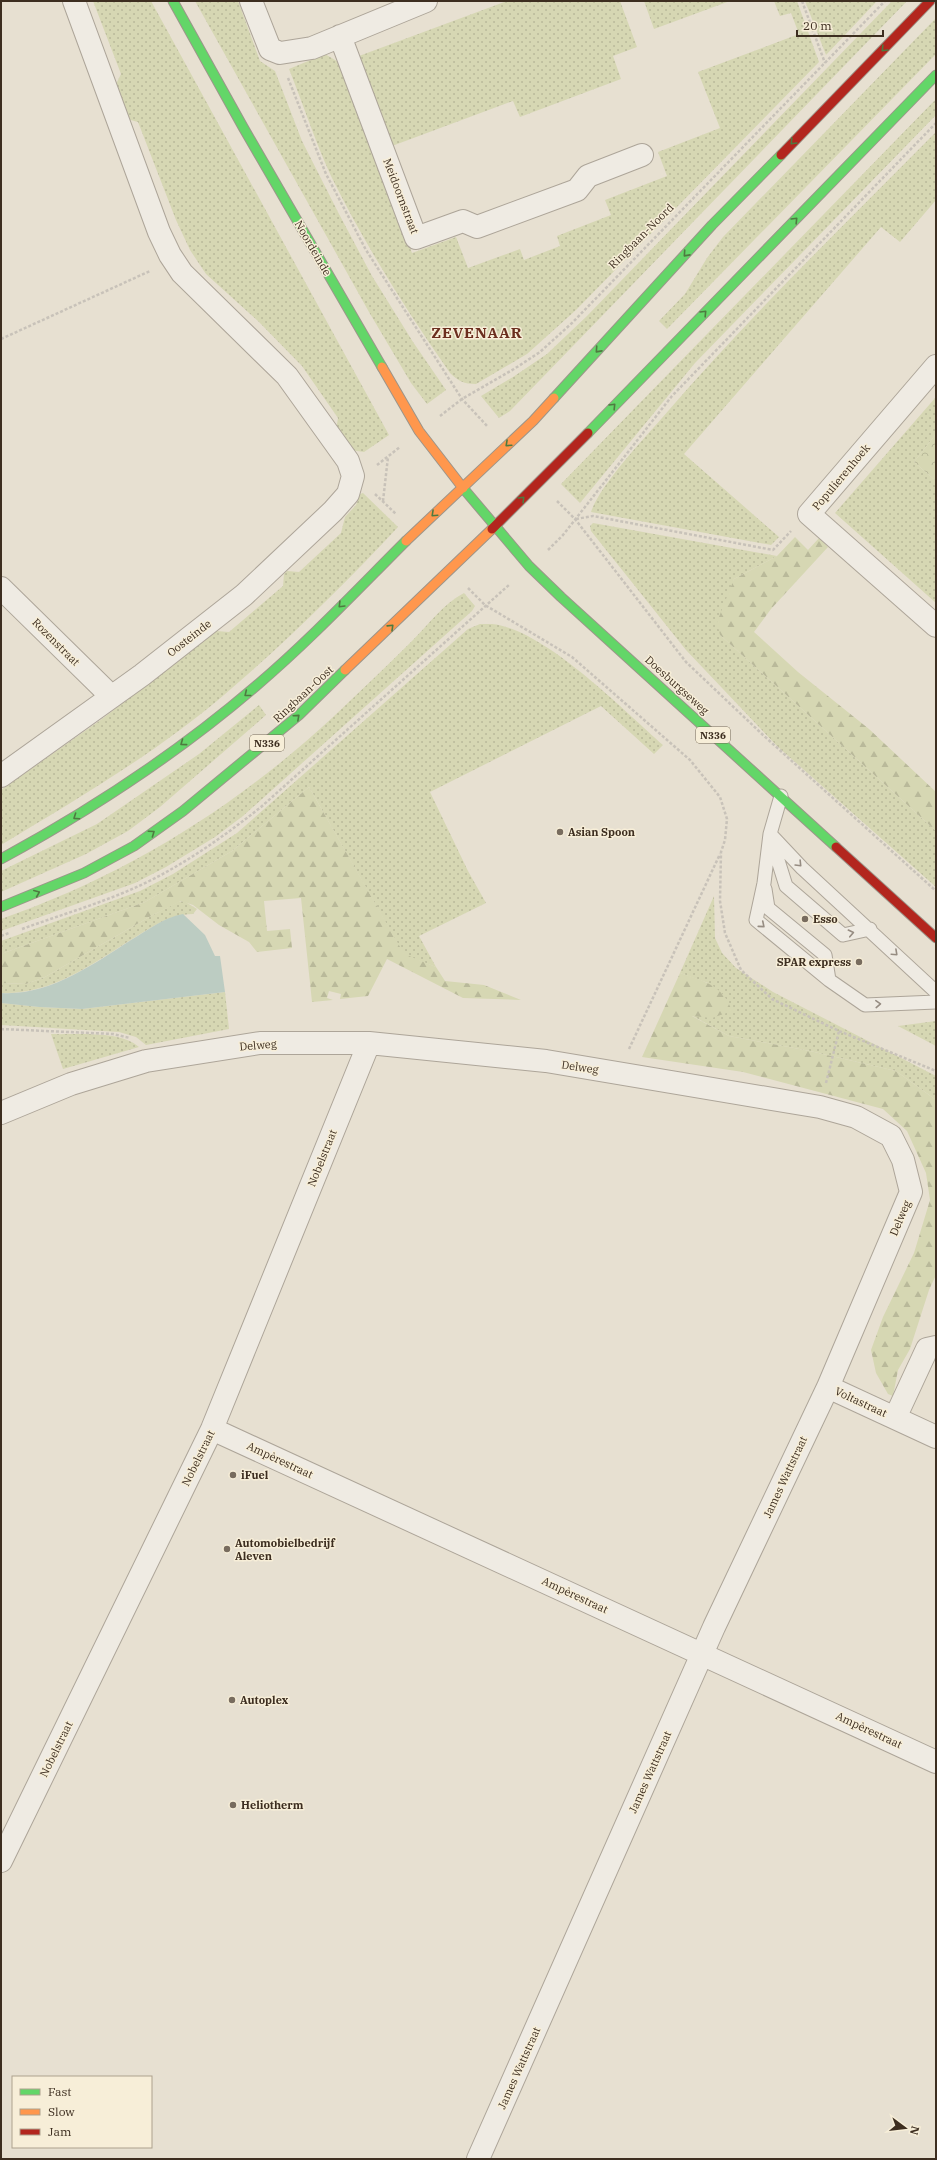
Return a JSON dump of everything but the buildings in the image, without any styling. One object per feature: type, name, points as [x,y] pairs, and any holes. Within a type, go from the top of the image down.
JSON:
[{"type":"main road","name":"Noordeinde","points":[[173,1],[243,127],[419,431],[463,488]]},
{"type":"main road","points":[[1,859],[63,825],[215,720],[257,686],[293,653],[414,533],[533,421],[712,225],[930,1]]},
{"type":"main road","points":[[494,526],[540,482],[936,75]]},
{"type":"main road","name":"N336","points":[[463,488],[494,526]]},
{"type":"main road","name":"Doesburgseweg","points":[[494,526],[529,566],[936,938]]},
{"type":"main road","name":"Ringbaan-Oost","points":[[1,907],[84,873],[134,846],[183,811],[299,715],[494,526]]},
{"type":"street","points":[[74,1],[159,232],[173,260],[182,273],[287,376],[348,461],[353,476]]},
{"type":"street","points":[[251,1],[275,51],[312,48],[426,1]]},
{"type":"street","name":"Meidoornstraat","points":[[340,36],[416,238],[463,221],[477,227],[578,190],[588,176],[642,155]]},
{"type":"street","name":"Populierenhoek","points":[[936,366],[810,514],[936,626]]},
{"type":"street","name":"Oosteinde","points":[[1,776],[142,675],[244,594],[333,511],[348,494],[353,476]]},
{"type":"street","name":"Rozenstraat","points":[[1,588],[111,696]]},
{"type":"street","name":"Delweg","points":[[1,1112],[71,1084],[146,1061],[260,1043],[369,1043],[546,1061],[619,1072],[820,1107],[856,1117],[891,1136],[903,1160],[911,1192],[828,1387]]},
{"type":"street","name":"Nobelstraat","points":[[1,1861],[212,1429],[369,1043]]},
{"type":"street","name":"Voltastraat","points":[[895,1418],[927,1349],[936,1347]]},
{"type":"street","name":"Voltastraat","points":[[828,1387],[936,1437]]},
{"type":"street","name":"James Wattstraat","points":[[478,2159],[703,1653],[828,1387]]},
{"type":"street","name":"Ampèrestraat","points":[[212,1429],[703,1653],[936,1762]]},
{"type":"lane","points":[[781,796],[770,834],[764,883],[768,908],[825,955],[828,980],[865,1005],[936,1002]]},
{"type":"lane","points":[[770,834],[802,868],[870,929],[936,992]]},
{"type":"lane","points":[[770,834],[786,886],[843,935],[870,929]]},
{"type":"path","points":[[802,1],[825,63]]},
{"type":"path","name":"Ringbaan-Noord","points":[[353,476],[370,470],[462,399],[540,352],[572,322],[885,1]]},
{"type":"path","points":[[275,51],[330,181],[366,250],[462,399],[506,446]]},
{"type":"path","points":[[21,929],[138,886],[178,866],[223,838],[262,807],[563,535],[672,396],[936,123]]},
{"type":"path","points":[[1,339],[173,260]]},
{"type":"path","points":[[383,501],[388,457]]},
{"type":"path","points":[[353,476],[383,501],[414,533]]},
{"type":"path","name":"Doesburgseweg","points":[[540,482],[575,519],[686,662],[763,735],[936,891]]},
{"type":"path","points":[[575,519],[593,516],[773,550],[810,514]]},
{"type":"path","points":[[450,570],[485,605],[572,657],[690,760],[720,797],[726,818],[725,840],[721,852],[619,1072]]},
{"type":"path","points":[[721,852],[720,901],[725,933],[741,970],[772,999],[839,1031],[936,1071]]},
{"type":"path","points":[[1,936],[14,932]]},
{"type":"path","points":[[1,1029],[126,1036],[141,1044],[146,1061]]},
{"type":"path","points":[[820,1107],[839,1031]]},
{"type":"green space","points":[[93,1],[151,1],[389,435],[364,452],[350,450],[336,430],[338,418],[302,366],[258,321],[206,274],[190,250],[176,220],[138,122],[127,119],[115,86],[121,74]]},
{"type":"green space","points":[[195,1],[238,1],[260,61],[275,71],[302,141],[372,276],[413,342],[446,390],[427,404],[411,383],[369,312]]},
{"type":"green space","points":[[507,1],[620,1],[637,47],[613,56],[621,79],[520,117],[513,101],[392,146],[359,56]]},
{"type":"green space","points":[[644,1],[730,1],[654,29]]},
{"type":"green space","points":[[774,1],[797,1],[819,62],[576,310],[527,354],[476,384],[465,383],[453,376],[402,301],[344,202],[325,163],[289,69],[325,54],[340,63],[412,253],[456,237],[468,268],[520,249],[524,260],[560,246],[557,236],[611,215],[605,200],[667,176],[658,152],[720,128],[698,72],[799,34],[791,13],[780,16]]},
{"type":"green space","points":[[805,1],[877,1],[826,55]]},
{"type":"green space","points":[[892,1],[907,1],[510,411],[499,418],[481,396],[547,354],[587,316]]},
{"type":"green space","points":[[936,18],[936,54],[667,329],[659,321],[685,294],[707,258],[723,237]]},
{"type":"green space","points":[[936,99],[936,115],[695,363],[580,503],[561,484]]},
{"type":"green space","points":[[936,132],[936,200],[900,242],[881,227],[684,454],[779,537],[771,545],[591,512],[603,489],[612,476],[728,344]]},
{"type":"green space","points":[[936,397],[936,434],[914,462],[936,481],[936,603],[835,513]]},
{"type":"green space","points":[[936,434],[936,481],[914,462]]},
{"type":"green space","points":[[363,493],[398,527],[313,614],[224,695],[144,756],[1,845],[1,790],[102,719],[216,631],[229,632],[283,586],[284,574],[287,571],[299,572],[341,533],[345,517],[356,505],[360,494]]},
{"type":"green space","points":[[593,523],[777,556],[734,579],[720,635],[936,831],[936,887],[777,746],[686,650],[591,531],[590,526]]},
{"type":"green space","points":[[795,537],[808,550],[819,538],[828,547],[771,609],[754,632],[798,672],[869,729],[936,792],[936,831],[720,635],[717,622],[734,579],[777,556]]},
{"type":"green space","points":[[464,593],[475,606],[472,611],[243,816],[215,837],[166,867],[135,883],[1,931],[1,919],[47,902],[92,882],[135,860],[177,836],[257,781],[332,718],[403,650],[443,608]]},
{"type":"green space","points":[[480,624],[492,624],[513,629],[535,640],[558,655],[582,673],[663,745],[654,754],[601,706],[430,792],[468,871],[486,903],[419,936],[436,967],[404,955],[309,787],[232,851],[145,902],[1,954],[1,941],[140,891],[173,874],[237,833],[468,629]]},
{"type":"green space","points":[[259,705],[266,715],[160,807],[128,831],[86,854],[1,892],[1,871],[97,824],[199,754]]},
{"type":"green space","points":[[309,787],[404,954],[436,967],[445,981],[484,985],[521,1000],[463,998],[387,959],[368,996],[340,999],[341,994],[329,991],[327,998],[333,1000],[312,1002],[301,898],[264,901],[267,931],[290,929],[292,948],[257,952],[249,942],[219,925],[193,905],[181,901],[151,916],[45,977],[26,984],[1,983],[1,954],[145,902],[232,851]]},
{"type":"green space","points":[[714,896],[715,938],[722,953],[736,968],[773,992],[936,1076],[936,1100],[896,1071],[810,1051],[729,1036],[691,1015],[708,983],[680,973]]},
{"type":"green space","points":[[184,901],[197,909],[193,914],[167,919],[84,969],[52,984],[36,989],[1,993],[1,983],[26,984],[45,977],[151,916],[178,902]]},
{"type":"green space","points":[[680,973],[712,985],[723,995],[732,1011],[712,1018],[692,1016],[729,1036],[810,1051],[896,1071],[936,1100],[936,1275],[929,1290],[910,1349],[898,1370],[893,1396],[888,1394],[876,1373],[871,1350],[883,1317],[914,1253],[930,1200],[926,1173],[907,1131],[883,1109],[743,1072],[642,1057]]},
{"type":"green space","points":[[225,992],[229,1029],[146,1045],[136,1037],[119,1032],[1,1025],[1,1003],[82,1009]]},
{"type":"green space","points":[[936,1021],[936,1046],[898,1026]]},
{"type":"green space","points":[[51,1034],[97,1034],[121,1038],[139,1047],[63,1069]]},
{"type":"shaded area","points":[[183,914],[205,935],[215,956],[220,956],[225,992],[82,1009],[1,1003],[1,993],[19,993],[36,990],[53,984],[85,969],[169,918]]},
{"type":"traffic: fast","points":[[173,1],[243,127],[382,367]]},
{"type":"traffic: fast","points":[[588,433],[936,75]]},
{"type":"traffic: fast","points":[[554,398],[712,225],[781,155]]},
{"type":"traffic: fast","points":[[463,488],[529,566],[561,597],[836,847]]},
{"type":"traffic: fast","points":[[1,859],[68,821],[133,779],[226,711],[276,669],[406,541]]},
{"type":"traffic: fast","points":[[1,907],[84,873],[134,846],[183,811],[299,715],[345,670]]},
{"type":"traffic: slow","points":[[382,367],[419,431],[463,488]]},
{"type":"traffic: slow","points":[[406,541],[533,421],[554,398]]},
{"type":"traffic: slow","points":[[345,670],[492,529]]},
{"type":"traffic: jam","points":[[781,155],[930,1]]},
{"type":"traffic: jam","points":[[492,529],[588,433]]},
{"type":"traffic: jam","points":[[836,847],[936,938]]},
{"type":"place","name":"Asian Spoon","points":[[560,832]]},
{"type":"place","name":"Esso","points":[[805,919]]},
{"type":"place","name":"SPAR express","points":[[859,962]]},
{"type":"place","name":"iFuel","points":[[233,1475]]},
{"type":"place","name":"Automobielbedrijf Aleven","points":[[227,1549]]},
{"type":"place","name":"Autoplex","points":[[232,1700]]},
{"type":"place","name":"Heliotherm","points":[[233,1805]]},
{"type":"district","name":"ZEVENAAR","points":[[477,333]]}]
